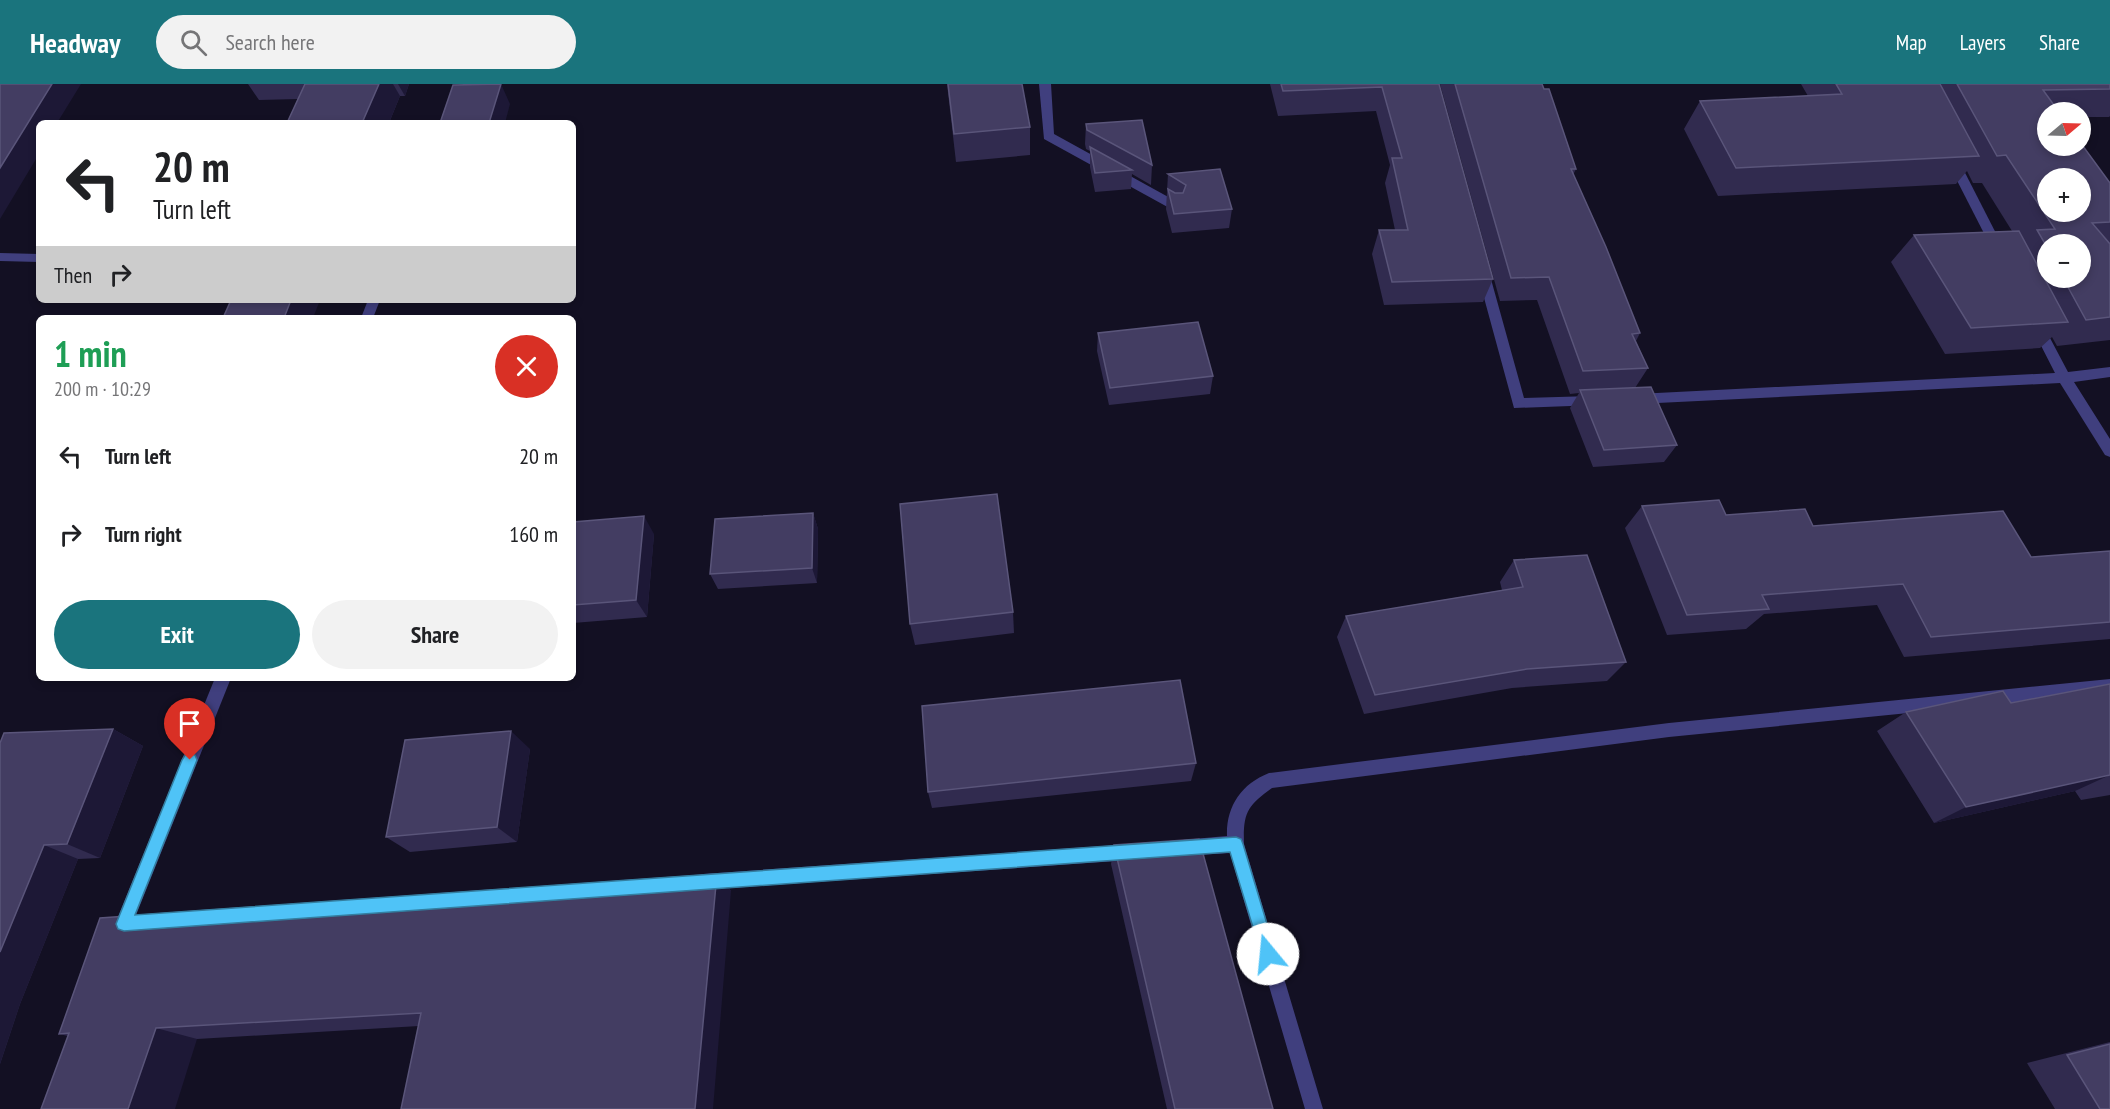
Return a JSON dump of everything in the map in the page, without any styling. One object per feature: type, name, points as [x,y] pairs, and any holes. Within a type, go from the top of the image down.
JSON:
[{"type":"street","points":[[1045,84],[1048,136],[1176,207]]},
{"type":"street","points":[[1946,147],[2005,262]]},
{"type":"street","points":[[1479,256],[1519,404],[1602,400]]},
{"type":"street","points":[[0,257],[36,258]]},
{"type":"street","points":[[2032,315],[2064,378],[2110,451]]},
{"type":"street","points":[[1625,399],[2064,378],[2110,372]]},
{"type":"street","points":[[115,945],[222,681]]},
{"type":"street","points":[[1314,1109],[1236,844],[1234,817],[1246,797],[1269,782],[1669,730],[2110,686]]},
{"type":"street","points":[[686,883],[1236,844]]},
{"type":"street","points":[[124,924],[148,922]]},
{"type":"building","points":[[0,84],[52,84],[0,168]]},
{"type":"building","points":[[305,84],[379,84],[363,120],[288,120]]},
{"type":"building","points":[[501,84],[490,120],[441,120],[453,85]]},
{"type":"building","points":[[948,84],[1022,84],[1030,127],[954,134]]},
{"type":"building","points":[[1281,84],[1439,84],[1493,279],[1392,282],[1379,230],[1408,230],[1392,158],[1402,158],[1382,87],[1283,91]]},
{"type":"building","points":[[1455,84],[1542,84],[1544,89],[1549,89],[1576,169],[1571,169],[1606,247],[1640,333],[1632,334],[1648,368],[1583,371],[1549,277],[1511,278]]},
{"type":"building","points":[[1836,84],[1940,84],[1979,156],[1736,168],[1700,101],[1842,94]]},
{"type":"building","points":[[1957,84],[2110,84],[2110,89],[2043,90],[2052,102],[2037,102],[2037,156],[2090,156],[2110,183],[2110,222],[2092,223],[2110,244],[2110,317],[2086,320],[2068,288],[2091,288],[2091,234],[2039,234],[2037,230],[2055,229],[2050,222],[2091,222],[2091,168],[2037,168],[2037,202],[2006,155],[1997,156]]},
{"type":"building","points":[[1142,120],[1152,165],[1087,130],[1086,124]]},
{"type":"building","points":[[1090,147],[1132,170],[1095,173]]},
{"type":"building","points":[[1220,169],[1232,209],[1174,214],[1168,189],[1175,193],[1183,193],[1186,185],[1168,174]]},
{"type":"building","points":[[2019,231],[2037,264],[2037,288],[2050,288],[2068,322],[1971,328],[1914,235]]},
{"type":"building","points":[[230,303],[290,303],[285,315],[224,315]]},
{"type":"building","points":[[1198,322],[1213,376],[1110,388],[1098,333]]},
{"type":"building","points":[[1651,387],[1677,445],[1604,450],[1580,390]]},
{"type":"building","points":[[997,494],[1013,612],[910,624],[900,504]]},
{"type":"building","points":[[1719,500],[1726,515],[1805,509],[1813,526],[2003,511],[2031,557],[2110,551],[2110,622],[1931,637],[1903,584],[1762,595],[1769,609],[1687,615],[1642,506]]},
{"type":"building","points":[[813,513],[812,568],[710,574],[715,519]]},
{"type":"building","points":[[644,516],[636,600],[576,605],[576,522]]},
{"type":"building","points":[[1587,555],[1626,662],[1527,669],[1375,695],[1346,616],[1523,587],[1514,560]]},
{"type":"building","points":[[1180,680],[1196,763],[928,792],[922,706]]},
{"type":"building","points":[[2110,684],[2110,775],[1966,807],[1906,712],[2003,691],[2011,703]]},
{"type":"building","points":[[113,729],[67,844],[44,845],[0,952],[0,743],[4,733]]},
{"type":"building","points":[[511,731],[497,827],[386,837],[405,740]]},
{"type":"building","points":[[1199,839],[1273,1109],[1175,1109],[1114,845]]},
{"type":"building","points":[[717,874],[695,1109],[401,1109],[421,1013],[156,1028],[128,1109],[41,1109],[69,1033],[59,1034],[100,918]]},
{"type":"building","points":[[2110,1044],[2110,1109],[2100,1109],[2067,1055]]},
{"type":"route","points":[[190,760],[124,924],[1236,844],[1268,954]]}]
